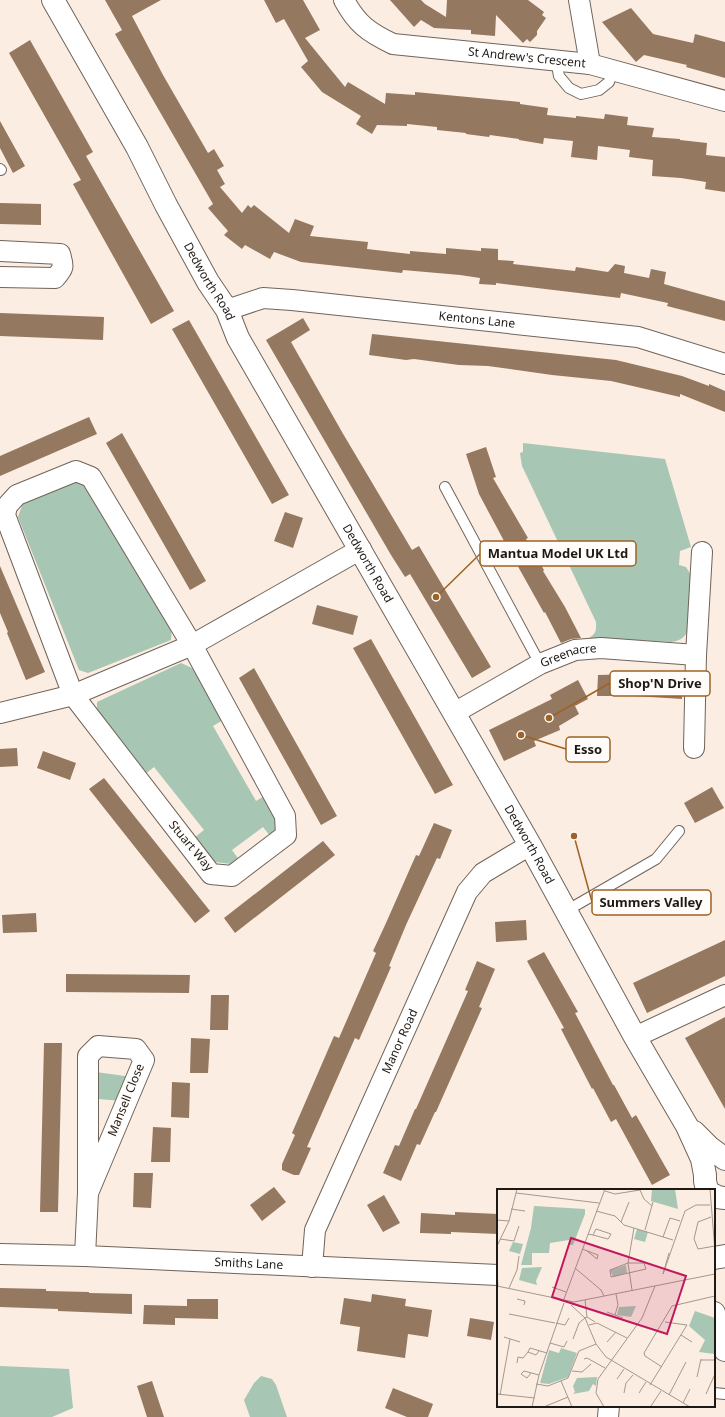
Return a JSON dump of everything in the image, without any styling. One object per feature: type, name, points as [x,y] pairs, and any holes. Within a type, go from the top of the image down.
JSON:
[{"type":"main road","name":"Dedworth Road","points":[[53,0],[137,147],[166,205],[208,282],[227,310],[238,338],[530,845],[687,1126],[699,1152],[711,1189]]},
{"type":"main road","name":"Dedworth Road","points":[[687,1126],[708,1147],[725,1159]]},
{"type":"main road","name":"Dedworth Road","points":[[711,1189],[707,1168],[717,1160],[725,1159]]},
{"type":"main road","points":[[715,1258],[725,1256]]},
{"type":"main road","points":[[715,1300],[725,1303]]},
{"type":"main road","points":[[715,1316],[725,1350]]},
{"type":"street","name":"St Andrew's Crescent","points":[[344,0],[353,16],[373,34],[393,44],[590,64],[725,101]]},
{"type":"street","points":[[579,0],[590,64]]},
{"type":"street","points":[[0,251],[60,254],[64,264],[62,270],[55,278],[0,276]]},
{"type":"street","name":"Kentons Lane","points":[[227,310],[263,298],[630,336],[638,337],[725,364]]},
{"type":"street","points":[[73,695],[6,515],[4,504],[17,495],[76,471],[91,477],[192,645]]},
{"type":"street","points":[[0,713],[73,695],[192,645],[361,550]]},
{"type":"street","points":[[694,748],[696,655],[702,552]]},
{"type":"street","name":"Stuart Way","points":[[73,695],[211,874],[232,876],[286,835],[285,816],[192,645]]},
{"type":"street","name":"Greenacre","points":[[454,713],[540,664],[575,650],[601,648],[696,655]]},
{"type":"street","name":"Manor Road","points":[[312,1267],[315,1230],[467,892],[483,873],[530,845]]},
{"type":"street","points":[[636,1037],[725,995]]},
{"type":"street","name":"Mansell Close","points":[[85,1256],[88,1193],[88,1056],[98,1046],[136,1049],[144,1060],[88,1193]]},
{"type":"street","name":"Smiths Lane","points":[[0,1254],[85,1256],[497,1275]]},
{"type":"street","points":[[608,1417],[609,1407]]},
{"type":"lane","points":[[556,60],[559,76],[569,88],[581,94],[599,90],[609,82],[613,70]]},
{"type":"lane","points":[[445,487],[540,664]]},
{"type":"lane","points":[[566,911],[656,859],[679,831]]},
{"type":"lane","points":[[715,1393],[725,1394]]},
{"type":"green space","points":[[523,443],[665,459],[691,547],[680,551],[679,565],[686,567],[691,575],[689,630],[683,637],[677,641],[671,642],[615,639],[583,642],[595,632],[596,622],[522,466],[520,453],[523,452]]},
{"type":"green space","points":[[72,481],[88,485],[172,627],[171,640],[88,673],[79,670],[18,517],[23,503]]},
{"type":"green space","points":[[181,663],[192,668],[223,720],[213,726],[256,801],[266,795],[277,814],[277,829],[271,837],[263,827],[232,850],[240,861],[231,864],[215,862],[194,838],[204,830],[154,767],[144,775],[97,715],[97,702]]},
{"type":"green space","points":[[96,1072],[132,1077],[122,1101],[98,1099]]},
{"type":"green space","points":[[0,1366],[69,1369],[73,1408],[52,1417],[0,1417]]},
{"type":"green space","points":[[261,1376],[272,1379],[276,1385],[287,1417],[250,1417],[244,1400],[254,1383]]},
{"type":"building","points":[[105,0],[161,0],[132,16],[163,75],[208,153],[214,149],[224,166],[217,170],[225,184],[220,187],[242,213],[248,205],[251,208],[254,205],[289,233],[295,219],[314,226],[310,236],[368,242],[367,249],[410,254],[410,251],[446,254],[446,248],[481,251],[481,248],[498,249],[498,260],[514,261],[513,264],[575,271],[576,267],[608,272],[615,264],[625,266],[624,273],[649,278],[651,269],[666,272],[664,284],[725,301],[725,321],[667,306],[668,303],[621,293],[620,298],[496,283],[496,285],[479,284],[480,278],[460,275],[403,270],[402,273],[301,262],[274,252],[270,259],[245,245],[242,249],[224,235],[228,231],[208,208],[213,204],[115,34],[122,30]]},
{"type":"building","points":[[264,0],[303,0],[320,30],[305,38],[345,87],[348,82],[385,104],[386,93],[415,95],[415,92],[520,102],[520,104],[548,108],[547,115],[604,119],[605,114],[628,117],[627,125],[654,128],[652,137],[707,143],[706,155],[725,157],[725,192],[705,189],[706,182],[681,178],[652,176],[653,160],[629,157],[630,150],[598,146],[597,160],[571,157],[573,141],[544,138],[543,144],[490,135],[489,137],[437,130],[437,127],[407,124],[407,126],[377,125],[372,134],[356,124],[361,116],[322,92],[301,67],[308,61],[284,19],[276,23]]},
{"type":"building","points":[[390,0],[421,0],[446,17],[447,0],[528,0],[544,12],[542,15],[546,18],[537,31],[537,35],[530,42],[527,39],[523,43],[496,15],[495,36],[471,34],[471,30],[434,28],[421,20],[414,27]]},
{"type":"building","points":[[631,8],[653,34],[693,43],[695,34],[725,42],[725,78],[686,67],[687,65],[644,55],[636,62],[602,22]]},
{"type":"building","points":[[30,40],[93,152],[86,156],[174,311],[151,324],[73,184],[81,180],[9,53]]},
{"type":"building","points":[[0,121],[25,166],[13,173],[0,148]]},
{"type":"building","points":[[0,203],[41,204],[41,225],[0,224]]},
{"type":"building","points":[[0,313],[104,317],[103,340],[0,336]]},
{"type":"building","points":[[303,318],[310,330],[291,342],[412,550],[419,546],[491,667],[472,678],[410,574],[405,577],[391,555],[266,340]]},
{"type":"building","points":[[189,320],[289,495],[272,504],[172,329]]},
{"type":"building","points":[[372,334],[616,360],[682,376],[709,386],[709,384],[725,391],[725,412],[680,394],[680,397],[611,381],[488,366],[459,365],[369,355]]},
{"type":"building","points":[[89,417],[97,434],[0,476],[0,456]]},
{"type":"building","points":[[122,433],[206,581],[190,590],[106,443]]},
{"type":"building","points":[[486,447],[496,477],[493,478],[528,538],[526,539],[581,638],[571,639],[561,643],[479,494],[466,454]]},
{"type":"building","points":[[285,512],[303,518],[293,548],[274,541]]},
{"type":"building","points":[[0,566],[45,672],[26,680],[0,613]]},
{"type":"building","points":[[317,605],[358,616],[353,635],[312,624]]},
{"type":"building","points":[[371,639],[453,785],[435,794],[353,648]]},
{"type":"building","points":[[254,668],[337,816],[321,825],[239,678]]},
{"type":"building","points":[[641,674],[683,677],[682,699],[635,696],[597,696],[598,675]]},
{"type":"building","points":[[578,680],[588,699],[575,706],[579,714],[559,726],[560,730],[534,741],[536,746],[504,761],[489,730],[552,699],[550,695]]},
{"type":"building","points":[[17,748],[18,766],[0,767],[0,749]]},
{"type":"building","points":[[43,751],[76,763],[70,780],[37,768]]},
{"type":"building","points":[[104,778],[210,911],[195,923],[89,789]]},
{"type":"building","points":[[712,787],[724,808],[695,823],[684,803]]},
{"type":"building","points":[[434,823],[452,830],[440,859],[437,858],[406,925],[389,966],[391,967],[359,1040],[355,1038],[307,1147],[311,1148],[299,1175],[294,1175],[282,1170],[282,1164],[295,1135],[292,1133],[334,1036],[339,1038],[376,953],[373,951],[416,855],[419,856]]},
{"type":"building","points":[[323,841],[335,855],[235,933],[224,918]]},
{"type":"building","points":[[36,913],[37,932],[3,933],[2,915]]},
{"type":"building","points":[[526,920],[527,940],[496,942],[495,922]]},
{"type":"building","points":[[725,940],[725,976],[647,1013],[633,983]]},
{"type":"building","points":[[544,952],[578,1012],[575,1013],[613,1085],[632,1118],[636,1115],[670,1175],[652,1185],[616,1119],[611,1122],[593,1088],[592,1089],[561,1029],[564,1028],[527,961]]},
{"type":"building","points":[[477,961],[495,969],[479,1007],[482,1008],[436,1112],[420,1145],[417,1144],[401,1181],[383,1173],[395,1145],[399,1146],[416,1109],[468,991],[465,990]]},
{"type":"building","points":[[66,974],[190,975],[189,993],[66,992]]},
{"type":"building","points":[[211,995],[229,995],[228,1030],[210,1030]]},
{"type":"building","points":[[725,1017],[725,1109],[685,1038]]},
{"type":"building","points":[[191,1038],[210,1039],[208,1073],[190,1073]]},
{"type":"building","points":[[44,1043],[62,1043],[58,1212],[40,1212]]},
{"type":"building","points":[[172,1082],[190,1083],[189,1118],[171,1117]]},
{"type":"building","points":[[153,1127],[171,1128],[170,1162],[151,1162]]},
{"type":"building","points":[[134,1173],[153,1173],[151,1208],[133,1207]]},
{"type":"building","points":[[274,1187],[286,1202],[262,1221],[250,1205]]},
{"type":"building","points":[[384,1195],[400,1223],[383,1232],[367,1205]]},
{"type":"building","points":[[455,1212],[497,1214],[497,1234],[451,1232],[451,1234],[420,1233],[421,1213],[455,1215]]},
{"type":"building","points":[[0,1288],[132,1294],[132,1314],[0,1307]]},
{"type":"building","points":[[372,1294],[406,1299],[405,1306],[432,1310],[428,1337],[408,1334],[405,1358],[357,1351],[360,1327],[340,1324],[344,1298],[371,1302]]},
{"type":"building","points":[[187,1299],[218,1299],[218,1319],[175,1318],[175,1325],[143,1324],[144,1305],[187,1306]]},
{"type":"building","points":[[470,1318],[494,1322],[491,1340],[467,1336]]},
{"type":"building","points":[[152,1381],[164,1417],[147,1417],[137,1386]]},
{"type":"building","points":[[393,1388],[433,1404],[428,1417],[407,1417],[385,1408]]},
{"type":"place","name":"Mantua Model UK Ltd","points":[[436,597]]},
{"type":"place","name":"Shop'N Drive","points":[[549,718]]},
{"type":"place","name":"Esso","points":[[521,735]]},
{"type":"place","name":"Summers Valley","points":[[574,836]]}]
